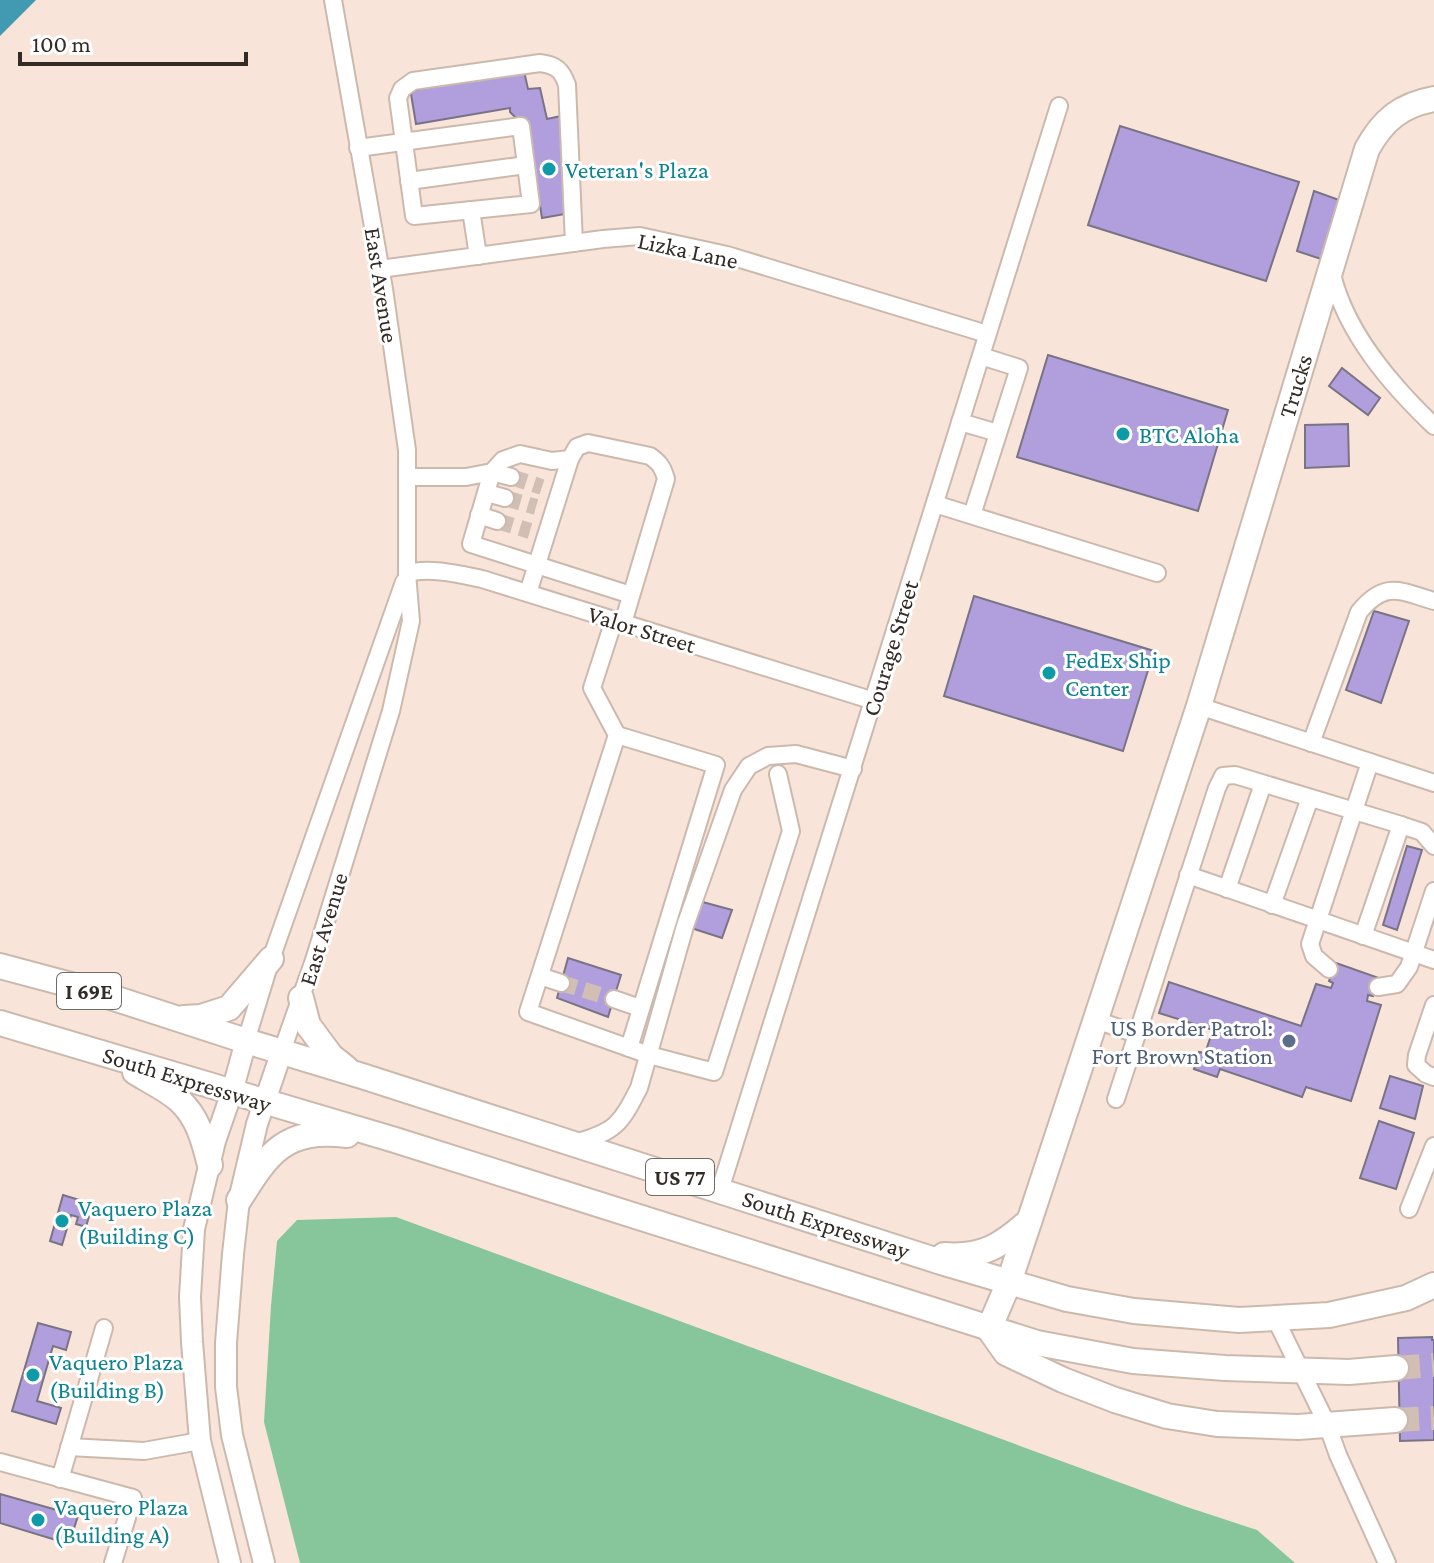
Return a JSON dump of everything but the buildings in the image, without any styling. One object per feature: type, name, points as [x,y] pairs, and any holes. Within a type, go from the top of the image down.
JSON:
[{"type":"highway","name":"Trucks","points":[[989,1329],[1009,1282],[1199,706],[1367,149],[1377,130],[1390,118],[1421,101],[1434,99]]},
{"type":"highway","points":[[178,1019],[201,1017],[229,1008],[271,959]]},
{"type":"highway","name":"South Expressway","points":[[0,966],[86,989],[1067,1299],[1134,1311],[1239,1320],[1329,1315],[1406,1298],[1434,1285]]},
{"type":"highway","points":[[301,998],[308,1025],[331,1056],[351,1072]]},
{"type":"highway","name":"South Expressway","points":[[0,1023],[395,1140],[1037,1343],[1133,1361],[1225,1368],[1349,1372],[1396,1368]]},
{"type":"highway","points":[[105,1054],[179,1099],[194,1117],[204,1139],[210,1165]]},
{"type":"highway","points":[[239,1200],[274,1150],[289,1141],[316,1134],[395,1140]]},
{"type":"highway","points":[[914,1253],[958,1256],[987,1251],[1011,1237],[1030,1219]]},
{"type":"highway","points":[[989,1329],[1006,1353],[1063,1380],[1167,1416],[1217,1424],[1298,1427],[1395,1420]]},
{"type":"main road","points":[[230,1563],[200,1441],[190,1297],[194,1229],[215,1141],[246,1041]]},
{"type":"main road","points":[[264,1563],[232,1435],[226,1387],[226,1343],[239,1200],[264,1102],[282,1051]]},
{"type":"street","name":"East Avenue","points":[[282,1051],[391,711],[411,621],[407,573],[407,450],[380,269],[333,0]]},
{"type":"street","points":[[358,148],[404,142],[521,126],[531,204],[414,216],[409,181],[404,142],[398,98],[402,89],[413,81],[540,63],[553,65],[563,73],[567,85],[574,243]]},
{"type":"street","name":"Courage Street","points":[[720,1190],[1059,106]]},
{"type":"street","points":[[409,181],[526,165]]},
{"type":"street","points":[[471,210],[478,256]]},
{"type":"street","name":"Lizka Lane","points":[[380,269],[640,236],[727,255],[987,334]]},
{"type":"street","points":[[1331,269],[1337,297],[1370,352],[1395,386],[1434,426]]},
{"type":"street","points":[[972,515],[1019,368],[981,356]]},
{"type":"street","points":[[960,422],[998,433]]},
{"type":"street","points":[[528,593],[537,565],[538,533],[554,512],[570,459],[577,447],[588,443],[650,456],[658,461],[666,479],[631,595],[592,688],[617,735],[716,765],[629,1048]]},
{"type":"street","points":[[570,459],[552,461],[520,454],[503,460],[492,472],[471,544],[631,595]]},
{"type":"street","points":[[407,477],[466,477],[492,472],[511,477]]},
{"type":"street","points":[[542,487],[560,492]]},
{"type":"street","points":[[487,493],[505,498]]},
{"type":"street","points":[[935,504],[1157,573]]},
{"type":"street","points":[[536,507],[554,512]]},
{"type":"street","points":[[479,515],[497,521]]},
{"type":"street","name":"East Avenue","points":[[246,1041],[271,959],[407,573]]},
{"type":"street","name":"Valor Street","points":[[407,573],[459,574],[874,701]]},
{"type":"street","points":[[1311,743],[1359,612],[1367,601],[1382,592],[1397,590],[1434,601]]},
{"type":"street","points":[[1199,706],[1434,783]]},
{"type":"street","points":[[617,735],[528,1012],[649,1055],[714,1072],[791,831],[778,774]]},
{"type":"street","points":[[574,1143],[613,1129],[639,1088],[693,900],[733,790],[749,766],[768,756],[796,754],[853,769]]},
{"type":"street","points":[[1329,969],[1314,956],[1310,944],[1370,762]]},
{"type":"street","points":[[1116,1099],[1223,776],[1235,775],[1401,825],[1422,832],[1434,846]]},
{"type":"street","points":[[1227,889],[1263,784]]},
{"type":"street","points":[[1272,905],[1310,798]]},
{"type":"street","points":[[1363,936],[1401,825]]},
{"type":"street","points":[[1188,875],[1434,960]]},
{"type":"street","points":[[1378,987],[1397,984],[1409,967],[1434,891]]},
{"type":"street","points":[[540,976],[561,983]]},
{"type":"street","points":[[614,999],[640,1008]]},
{"type":"street","points":[[1434,1005],[1416,1065],[1434,1077]]},
{"type":"street","points":[[1096,1020],[1136,1034]]},
{"type":"street","points":[[1409,1209],[1434,1146]]},
{"type":"street","points":[[1275,1318],[1327,1424],[1387,1563]]},
{"type":"street","points":[[60,1479],[104,1328]]},
{"type":"street","points":[[69,1447],[144,1451],[200,1441]]},
{"type":"street","points":[[0,1462],[133,1498],[113,1563]]},
{"type":"green space","points":[[396,1217],[1257,1530],[1295,1563],[300,1563],[264,1422],[277,1241],[297,1220]]},
{"type":"water","points":[[0,0],[36,0],[0,36]]},
{"type":"tunnel","points":[[511,477],[542,487]]},
{"type":"tunnel","points":[[505,498],[536,507]]},
{"type":"tunnel","points":[[497,521],[530,531]]},
{"type":"tunnel","points":[[561,983],[614,999]]},
{"type":"tunnel","points":[[1396,1368],[1434,1365]]},
{"type":"tunnel","points":[[1395,1420],[1434,1418]]},
{"type":"place","name":"Veteran's Plaza","points":[[549,169]]},
{"type":"place","name":"BTC Aloha","points":[[1123,434]]},
{"type":"place","name":"FedEx Ship Center","points":[[1049,673]]},
{"type":"place","name":"US Border Patrol: Fort Brown Station","points":[[1289,1041]]},
{"type":"place","name":"Vaquero Plaza (Building C)","points":[[62,1221]]},
{"type":"place","name":"Vaquero Plaza (Building B)","points":[[33,1375]]},
{"type":"place","name":"Vaquero Plaza (Building A)","points":[[38,1520]]}]
